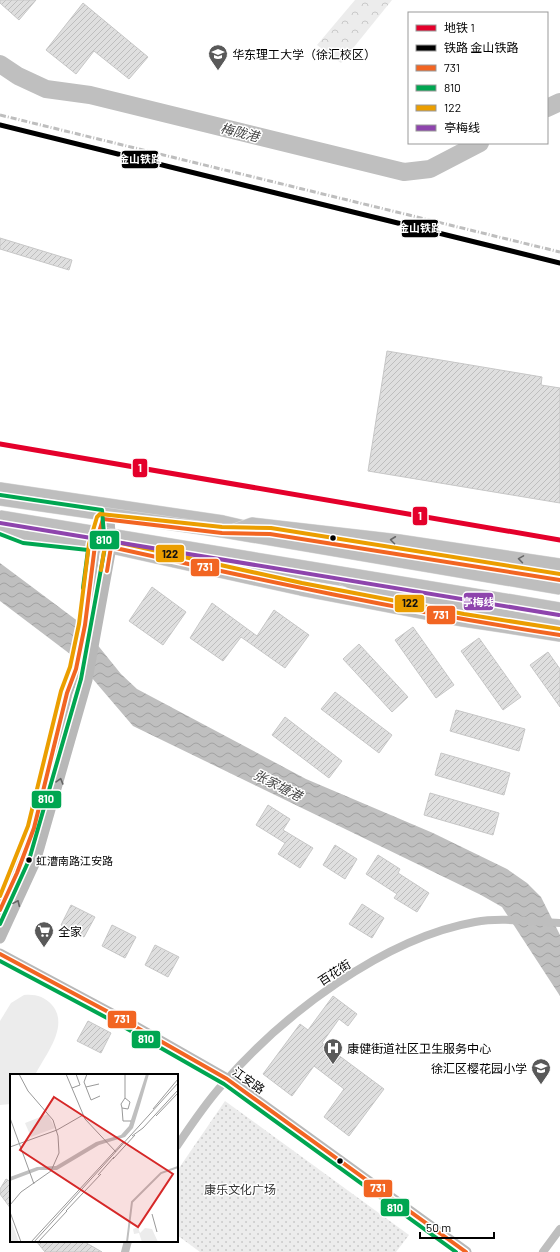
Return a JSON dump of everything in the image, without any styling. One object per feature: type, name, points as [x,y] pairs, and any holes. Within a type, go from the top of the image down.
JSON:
[{"type":"main road","points":[[0,488],[222,522],[270,534],[560,580]]},
{"type":"main road","points":[[0,499],[106,520],[222,533],[270,534]]},
{"type":"main road","points":[[0,499],[229,532],[560,588]]},
{"type":"main road","points":[[0,910],[17,873],[34,828],[67,693],[76,669],[85,625],[96,541],[106,520],[108,505]]},
{"type":"main road","points":[[0,517],[560,609]]},
{"type":"main road","points":[[0,938],[35,862],[86,680],[111,544],[106,520]]},
{"type":"main road","points":[[0,523],[111,544],[560,613]]},
{"type":"main road","points":[[229,532],[252,524],[399,541],[560,565]]},
{"type":"main road","points":[[0,528],[24,537],[96,541]]},
{"type":"main road","points":[[111,544],[190,564],[347,598],[463,620],[560,635]]},
{"type":"main road","points":[[190,564],[261,567]]},
{"type":"main road","points":[[322,570],[369,590],[560,627]]},
{"type":"main road","points":[[299,573],[347,598]]},
{"type":"main road","name":"江安路","points":[[0,954],[127,1022],[227,1079],[466,1252]]},
{"type":"street","name":"百花街","points":[[178,1145],[227,1079],[268,1038],[298,1012],[358,970],[412,942],[437,932],[478,922],[496,921],[560,923]]},
{"type":"street","points":[[543,1252],[560,1229]]},
{"type":"street","points":[[126,1252],[128,1242]]},
{"type":"green space","points":[[355,0],[392,0],[341,63],[317,45]]},
{"type":"green space","points":[[24,995],[39,996],[52,1005],[57,1013],[58,1022],[57,1031],[50,1050],[36,1074],[10,1074],[10,1104],[0,1105],[0,1021],[11,1003]]},
{"type":"green space","name":"康乐文化广场","points":[[225,1101],[409,1235],[396,1252],[200,1252],[178,1236],[178,1170]]},
{"type":"water","name":"张家塘港","points":[[0,563],[79,622],[121,674],[137,689],[306,779],[433,833],[507,869],[527,883],[541,897],[560,935],[560,996],[502,907],[481,895],[133,726],[74,657],[0,601]]},
{"type":"building","points":[[0,0],[36,0],[19,20],[0,3]]},
{"type":"building","points":[[83,3],[148,57],[129,79],[94,51],[76,74],[46,50]]},
{"type":"building","points":[[0,238],[72,260],[69,270],[0,249]]},
{"type":"building","points":[[387,351],[542,377],[541,385],[560,388],[560,503],[368,471]]},
{"type":"building","points":[[152,587],[186,612],[163,645],[129,621]]},
{"type":"building","points":[[212,603],[257,636],[274,610],[309,635],[285,668],[241,637],[223,661],[190,638]]},
{"type":"building","points":[[413,627],[454,685],[436,698],[395,640]]},
{"type":"building","points":[[479,638],[521,697],[503,710],[461,651]]},
{"type":"building","points":[[359,644],[408,697],[392,712],[343,659]]},
{"type":"building","points":[[548,652],[560,669],[560,707],[530,665]]},
{"type":"building","points":[[335,692],[392,735],[379,753],[321,709]]},
{"type":"building","points":[[456,710],[525,729],[519,751],[450,731]]},
{"type":"building","points":[[285,717],[342,761],[329,778],[272,735]]},
{"type":"building","points":[[441,753],[510,773],[504,795],[435,775]]},
{"type":"building","points":[[430,793],[499,813],[493,835],[424,815]]},
{"type":"building","points":[[268,805],[290,819],[283,830],[313,848],[300,868],[278,854],[285,843],[256,825]]},
{"type":"building","points":[[335,845],[357,859],[345,879],[323,865]]},
{"type":"building","points":[[378,855],[400,869],[398,873],[429,893],[417,912],[394,898],[397,894],[366,874]]},
{"type":"building","points":[[362,904],[384,918],[372,938],[349,924]]},
{"type":"building","points":[[71,905],[95,917],[84,937],[61,925]]},
{"type":"building","points":[[112,925],[136,937],[125,958],[102,946]]},
{"type":"building","points":[[155,945],[179,957],[168,977],[145,965]]},
{"type":"building","points":[[333,996],[357,1014],[348,1026],[339,1019],[322,1043],[384,1089],[349,1136],[324,1117],[344,1089],[314,1066],[292,1096],[263,1074],[300,1024],[308,1030]]},
{"type":"building","points":[[88,1021],[111,1033],[101,1053],[77,1041]]},
{"type":"building","points":[[6,1179],[10,1181],[10,1208],[0,1194],[0,1189]]},
{"type":"building","points":[[37,1242],[85,1242],[102,1252],[45,1252]]},
{"type":"waterway","name":"梅陇港","points":[[0,64],[18,76],[46,89],[90,95],[404,172],[430,169],[478,144]]},
{"type":"waterway","name":"梅陇港","points":[[548,108],[560,102]]},
{"type":"railway","points":[[0,115],[560,252]]},
{"type":"metro line","name":"1","points":[[0,444],[560,540]]},
{"type":"rail line","name":"金山铁路","points":[[0,125],[560,263]]},
{"type":"transit line","name":"810","points":[[0,495],[102,510],[105,547],[81,679],[29,860],[0,924]]},
{"type":"transit line","name":"122","points":[[0,896],[28,826],[61,691],[70,667],[79,624],[89,544],[97,517],[100,514],[222,527],[271,528],[560,574]]},
{"type":"transit line","name":"731","points":[[0,910],[17,873],[34,828],[67,693],[76,669],[85,625],[95,545],[103,519],[222,533],[270,534],[560,580]]},
{"type":"transit line","name":"亭梅线","points":[[0,523],[559,615]]},
{"type":"transit line","name":"810","points":[[0,534],[23,543],[88,550],[83,588]]},
{"type":"transit line","name":"122","points":[[101,570],[105,545],[112,541],[302,583],[464,614],[560,629]]},
{"type":"transit line","name":"731","points":[[107,571],[111,547],[391,606],[560,635]]},
{"type":"transit line","name":"731","points":[[0,954],[127,1022],[227,1079],[466,1252]]},
{"type":"transit line","name":"810","points":[[0,961],[124,1027],[224,1084],[456,1252]]},
{"type":"place","name":"华东理工大学（徐汇校区）","points":[[218,71]]},
{"type":"place","name":"虹漕南路江安路","points":[[29,860]]},
{"type":"place","name":"全家","points":[[44,948]]},
{"type":"place","name":"康健街道社区卫生服务中心","points":[[333,1065]]},
{"type":"place","name":"徐汇区樱花园小学","points":[[541,1085]]}]
